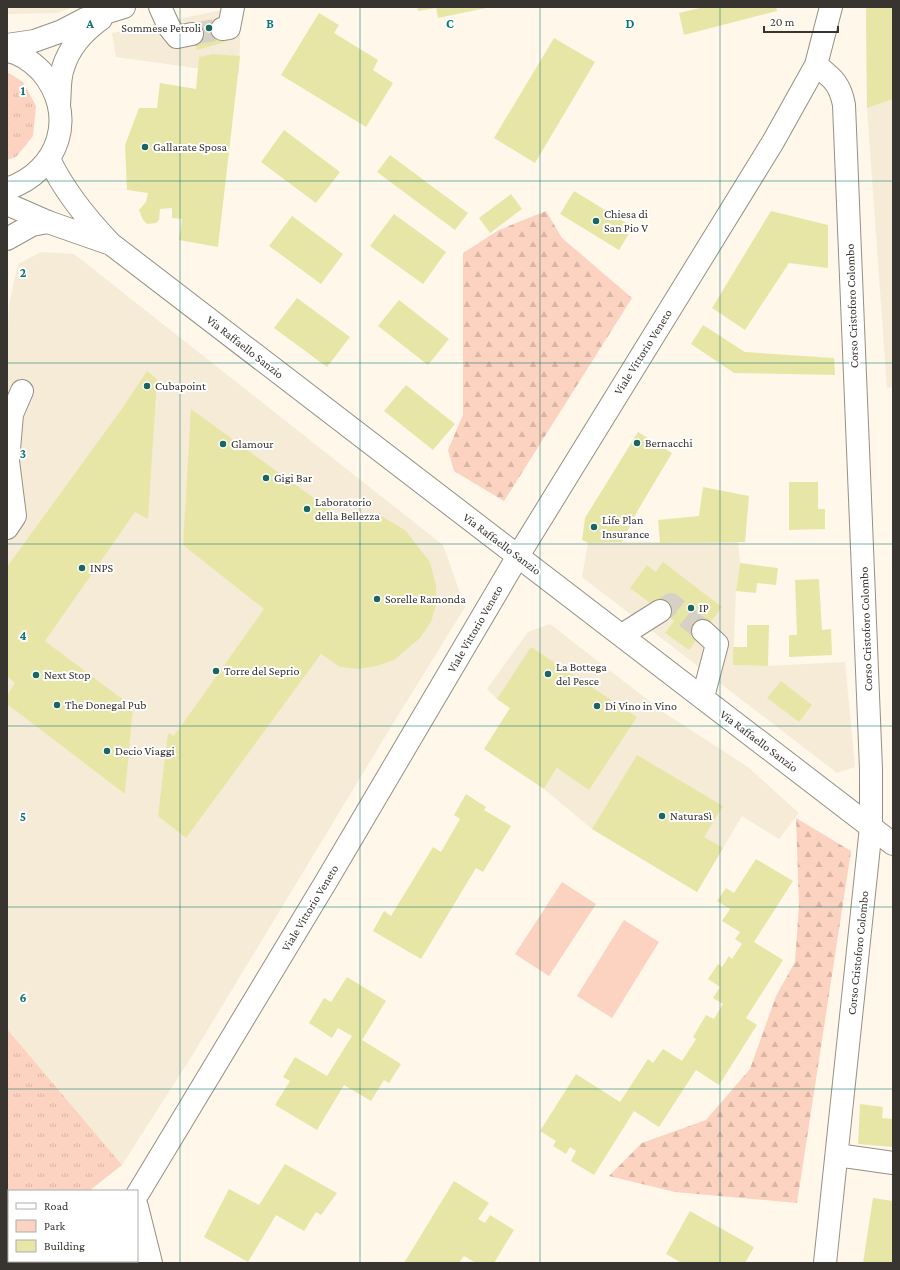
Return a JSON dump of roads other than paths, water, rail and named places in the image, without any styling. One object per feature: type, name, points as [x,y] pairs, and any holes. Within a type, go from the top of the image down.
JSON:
[{"type":"main road","points":[[160,7],[169,27],[177,36],[192,34]]},
{"type":"main road","points":[[222,29],[229,28],[233,7]]},
{"type":"main road","points":[[816,65],[831,7]]},
{"type":"main road","points":[[7,45],[34,41],[62,31],[78,13],[118,9]]},
{"type":"main road","points":[[7,189],[21,184],[37,174],[49,159],[57,142],[61,124],[59,105],[62,68],[72,48],[89,27],[118,9]]},
{"type":"main road","points":[[7,51],[13,52],[34,64],[50,82],[59,105]]},
{"type":"main road","name":"Viale Vittorio Veneto","points":[[138,1193],[327,880],[518,556],[773,142],[816,65]]},
{"type":"main road","name":"Corso Cristoforo Colombo","points":[[816,65],[835,80],[842,91],[844,105],[871,769],[871,827],[825,1263]]},
{"type":"main road","name":"Via Raffaello Sanzio","points":[[49,159],[84,215],[111,244],[893,844]]},
{"type":"main road","name":"Via Raffaello Sanzio","points":[[7,204],[48,222],[111,244]]},
{"type":"main road","points":[[7,239],[32,225],[48,222]]},
{"type":"main road","points":[[7,528],[15,516],[8,461],[12,414],[22,391]]},
{"type":"main road","points":[[622,636],[660,611]]},
{"type":"main road","points":[[703,631],[717,644],[703,698]]},
{"type":"main road","points":[[837,1155],[893,1163]]},
{"type":"main road","points":[[138,1211],[151,1263]]},
{"type":"tunnel","points":[[192,34],[222,29]]},
{"type":"tunnel","points":[[660,611],[671,604],[703,631]]},
{"type":"place","name":"Sommese Petroli","points":[[209,28]]},
{"type":"place","name":"Gallarate Sposa","points":[[145,147]]},
{"type":"place","name":"Chiesa di San Pio V","points":[[596,221]]},
{"type":"place","name":"Cubapoint","points":[[147,386]]},
{"type":"place","name":"Bernacchi","points":[[637,443]]},
{"type":"place","name":"Glamour","points":[[223,444]]},
{"type":"place","name":"Gigi Bar","points":[[266,478]]},
{"type":"place","name":"Laboratorio della Bellezza","points":[[307,509]]},
{"type":"place","name":"Life Plan Insurance","points":[[594,527]]},
{"type":"place","name":"INPS","points":[[82,568]]},
{"type":"place","name":"Sorelle Ramonda","points":[[377,599]]},
{"type":"place","name":"IP","points":[[691,608]]},
{"type":"place","name":"Torre del Seprio","points":[[216,671]]},
{"type":"place","name":"La Bottega del Pesce","points":[[548,674]]},
{"type":"place","name":"Next Stop","points":[[36,675]]},
{"type":"place","name":"The Donegal Pub","points":[[57,705]]},
{"type":"place","name":"Di Vino in Vino","points":[[597,706]]},
{"type":"place","name":"Decio Viaggi","points":[[107,751]]},
{"type":"place","name":"NaturaSì","points":[[662,816]]}]
